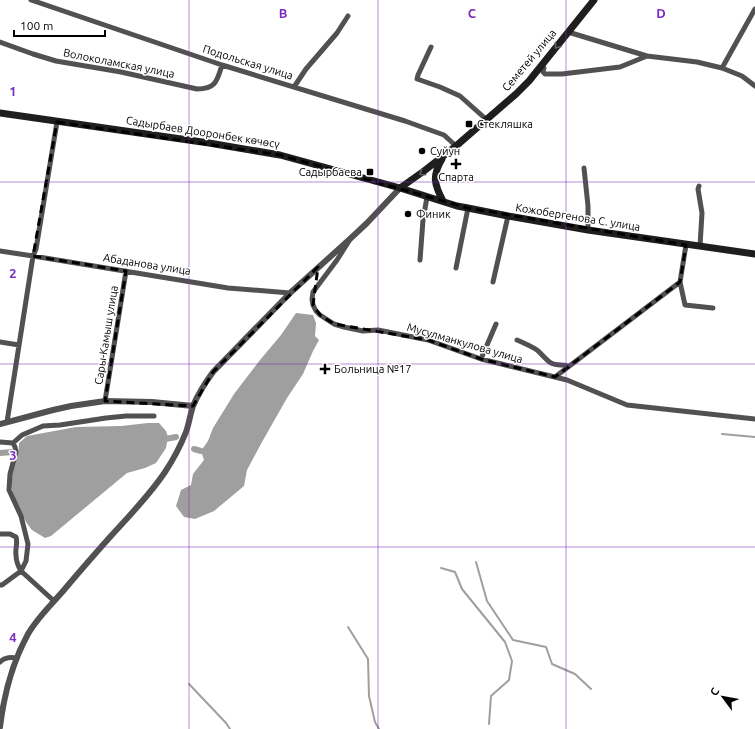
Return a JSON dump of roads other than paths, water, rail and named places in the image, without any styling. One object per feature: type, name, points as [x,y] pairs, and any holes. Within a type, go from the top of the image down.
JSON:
[{"type":"main road","name":"Семетей улица","points":[[400,188],[456,146],[516,94],[541,66],[594,0]]},
{"type":"main road","name":"Садырбаев Дооронбек көчөсү","points":[[0,113],[209,143],[280,155],[400,188]]},
{"type":"main road","points":[[442,201],[435,179],[436,172],[444,155]]},
{"type":"main road","name":"Кожобергенова С. улица","points":[[400,188],[468,208],[508,216],[588,230],[755,254]]},
{"type":"street","name":"Подольская улица","points":[[31,0],[222,65],[405,121],[444,135],[456,146]]},
{"type":"street","points":[[722,68],[755,9]]},
{"type":"street","points":[[294,87],[306,69],[337,33],[348,16]]},
{"type":"street","points":[[568,32],[647,56],[697,62],[722,68],[742,76],[755,86]]},
{"type":"street","name":"Волоколамская улица","points":[[0,42],[56,61],[121,72],[197,89],[206,89],[212,86],[216,81],[222,65]]},
{"type":"street","points":[[431,47],[417,78],[460,96],[487,120]]},
{"type":"street","points":[[541,66],[544,68],[543,72],[545,74],[562,74],[620,67],[647,56]]},
{"type":"street","points":[[7,422],[33,256],[36,249],[57,122]]},
{"type":"street","points":[[584,168],[588,206],[588,230]]},
{"type":"street","points":[[699,186],[702,213],[700,246]]},
{"type":"street","points":[[0,727],[8,683],[16,658],[29,633],[54,601],[148,496],[164,474],[182,441],[193,406],[213,372],[290,293],[367,223],[400,188]]},
{"type":"street","points":[[420,260],[423,220],[427,197]]},
{"type":"street","points":[[456,268],[468,208]]},
{"type":"street","points":[[493,282],[508,216]]},
{"type":"street","name":"Мусулманкулова улица","points":[[351,238],[337,260],[313,292],[313,305],[320,316],[334,324],[344,328],[364,331],[378,330],[428,340],[481,359],[567,380],[627,405],[755,419]]},
{"type":"street","points":[[686,245],[680,282],[684,305],[713,308]]},
{"type":"street","name":"Абаданова улица","points":[[0,251],[228,288],[290,293]]},
{"type":"street","name":"Сары-Камыш улица","points":[[104,402],[126,271]]},
{"type":"street","points":[[555,377],[680,282]]},
{"type":"street","points":[[481,359],[496,324]]},
{"type":"street","points":[[517,340],[535,348],[549,362],[557,365],[569,366]]},
{"type":"street","points":[[0,342],[19,345]]},
{"type":"street","points":[[0,424],[71,406],[104,402],[152,402],[193,406]]},
{"type":"street","points":[[0,442],[13,443],[22,435],[43,426],[120,416],[154,416]]},
{"type":"street","points":[[0,585],[21,571],[26,561],[28,544],[21,516],[9,490],[10,474],[16,452],[13,443]]},
{"type":"street","points":[[0,534],[10,534],[16,537],[16,554],[21,571],[54,601]]},
{"type":"street","points":[[0,662],[9,657],[16,658]]},
{"type":"waterway","points":[[722,434],[755,437]]},
{"type":"waterway","points":[[160,440],[176,437]]},
{"type":"waterway","points":[[194,449],[201,451]]},
{"type":"waterway","points":[[0,453],[13,452]]},
{"type":"waterway","points":[[476,562],[487,601],[513,640],[546,647],[552,664],[575,674],[591,689]]},
{"type":"waterway","points":[[441,568],[455,572],[462,589],[505,642],[512,661],[509,680],[491,696],[489,724]]},
{"type":"waterway","points":[[348,627],[368,659],[369,696],[375,722],[379,729]]},
{"type":"waterway","points":[[189,684],[230,729]]},
{"type":"place","name":"Стекляшка","points":[[469,124]]},
{"type":"place","name":"Суйун","points":[[422,151]]},
{"type":"place","name":"Спарта","points":[[456,164]]},
{"type":"place","name":"Садырбаева","points":[[370,172]]},
{"type":"place","name":"Финик","points":[[408,214]]},
{"type":"place","name":"Больница №17","points":[[325,369]]}]
